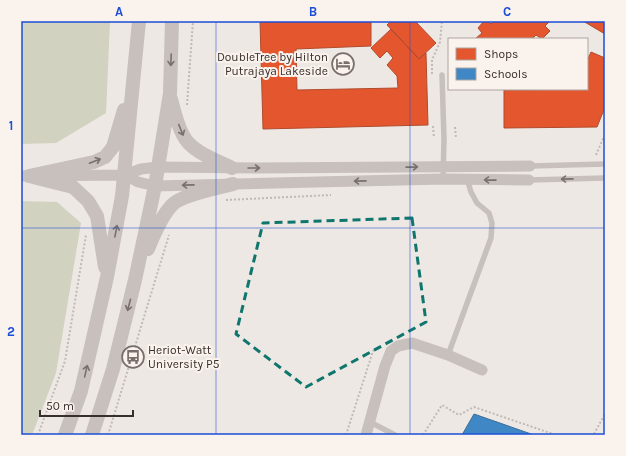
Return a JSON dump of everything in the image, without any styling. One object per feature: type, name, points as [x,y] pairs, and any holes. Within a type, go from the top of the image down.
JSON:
[{"type":"street","points":[[65,435],[81,391],[107,278],[125,175],[139,21]]},
{"type":"street","points":[[92,435],[113,369],[135,280],[155,186],[170,93],[172,21]]},
{"type":"street","points":[[25,176],[94,162],[105,157],[113,146],[119,129],[137,47]]},
{"type":"street","points":[[170,93],[176,120],[183,137],[194,148],[232,168]]},
{"type":"street","points":[[25,176],[125,175],[141,169],[158,166],[232,168],[530,166]]},
{"type":"street","points":[[125,175],[138,182],[155,186],[467,179],[529,180]]},
{"type":"street","points":[[25,176],[73,187],[88,201],[97,216],[107,278]]},
{"type":"street","points":[[135,280],[160,222],[172,205],[178,200],[186,197],[233,184]]},
{"type":"street","points":[[366,435],[390,351],[398,346],[412,343],[448,354],[482,370]]},
{"type":"lane","points":[[442,75],[443,180]]},
{"type":"lane","points":[[530,166],[605,164]]},
{"type":"lane","points":[[529,180],[605,178]]},
{"type":"lane","points":[[448,354],[491,238],[492,223],[489,213],[477,203],[470,192],[467,179]]},
{"type":"lane","points":[[370,422],[395,435]]},
{"type":"path","points":[[187,111],[194,21]]},
{"type":"path","points":[[433,123],[434,138]]},
{"type":"path","points":[[455,127],[456,138]]},
{"type":"path","points":[[596,155],[605,134]]},
{"type":"path","points":[[223,201],[333,194]]},
{"type":"path","points":[[108,435],[171,229]]},
{"type":"path","points":[[38,435],[65,361],[87,232]]},
{"type":"path","points":[[346,435],[373,351],[377,348],[390,351]]},
{"type":"path","points":[[423,435],[442,405],[459,415],[474,407],[556,435]]},
{"type":"path","points":[[590,435],[594,434],[605,414]]},
{"type":"highlighted area","points":[[412,218],[426,322],[306,387],[236,334],[263,223]]},
{"type":"green space","points":[[21,21],[110,21],[106,113],[56,143],[21,144]]},
{"type":"green space","points":[[21,201],[57,202],[81,223],[56,373],[32,435],[21,435]]},
{"type":"building: Shops","points":[[260,21],[371,21],[371,46],[296,49],[297,90],[398,88],[397,76],[387,65],[393,58],[387,51],[380,58],[371,48],[391,29],[419,59],[426,53],[428,125],[263,129]]},
{"type":"building: Shops","points":[[391,21],[415,21],[436,43],[419,59],[387,25]]},
{"type":"building: Shops","points":[[484,21],[488,21],[491,24],[494,21],[550,21],[545,26],[550,31],[543,38],[536,35],[533,38],[476,38],[482,33],[478,28]]},
{"type":"building: Shops","points":[[583,21],[605,21],[605,34]]},
{"type":"building: Shops","points":[[591,52],[605,58],[605,107],[597,127],[504,128],[504,90],[588,90],[588,59]]},
{"type":"building: Schools","points":[[474,414],[534,435],[462,435]]},
{"type":"place","name":"DoubleTree by Hilton Putrajaya Lakeside","points":[[343,64]]},
{"type":"place","name":"Heriot-Watt University P5","points":[[133,357]]}]
